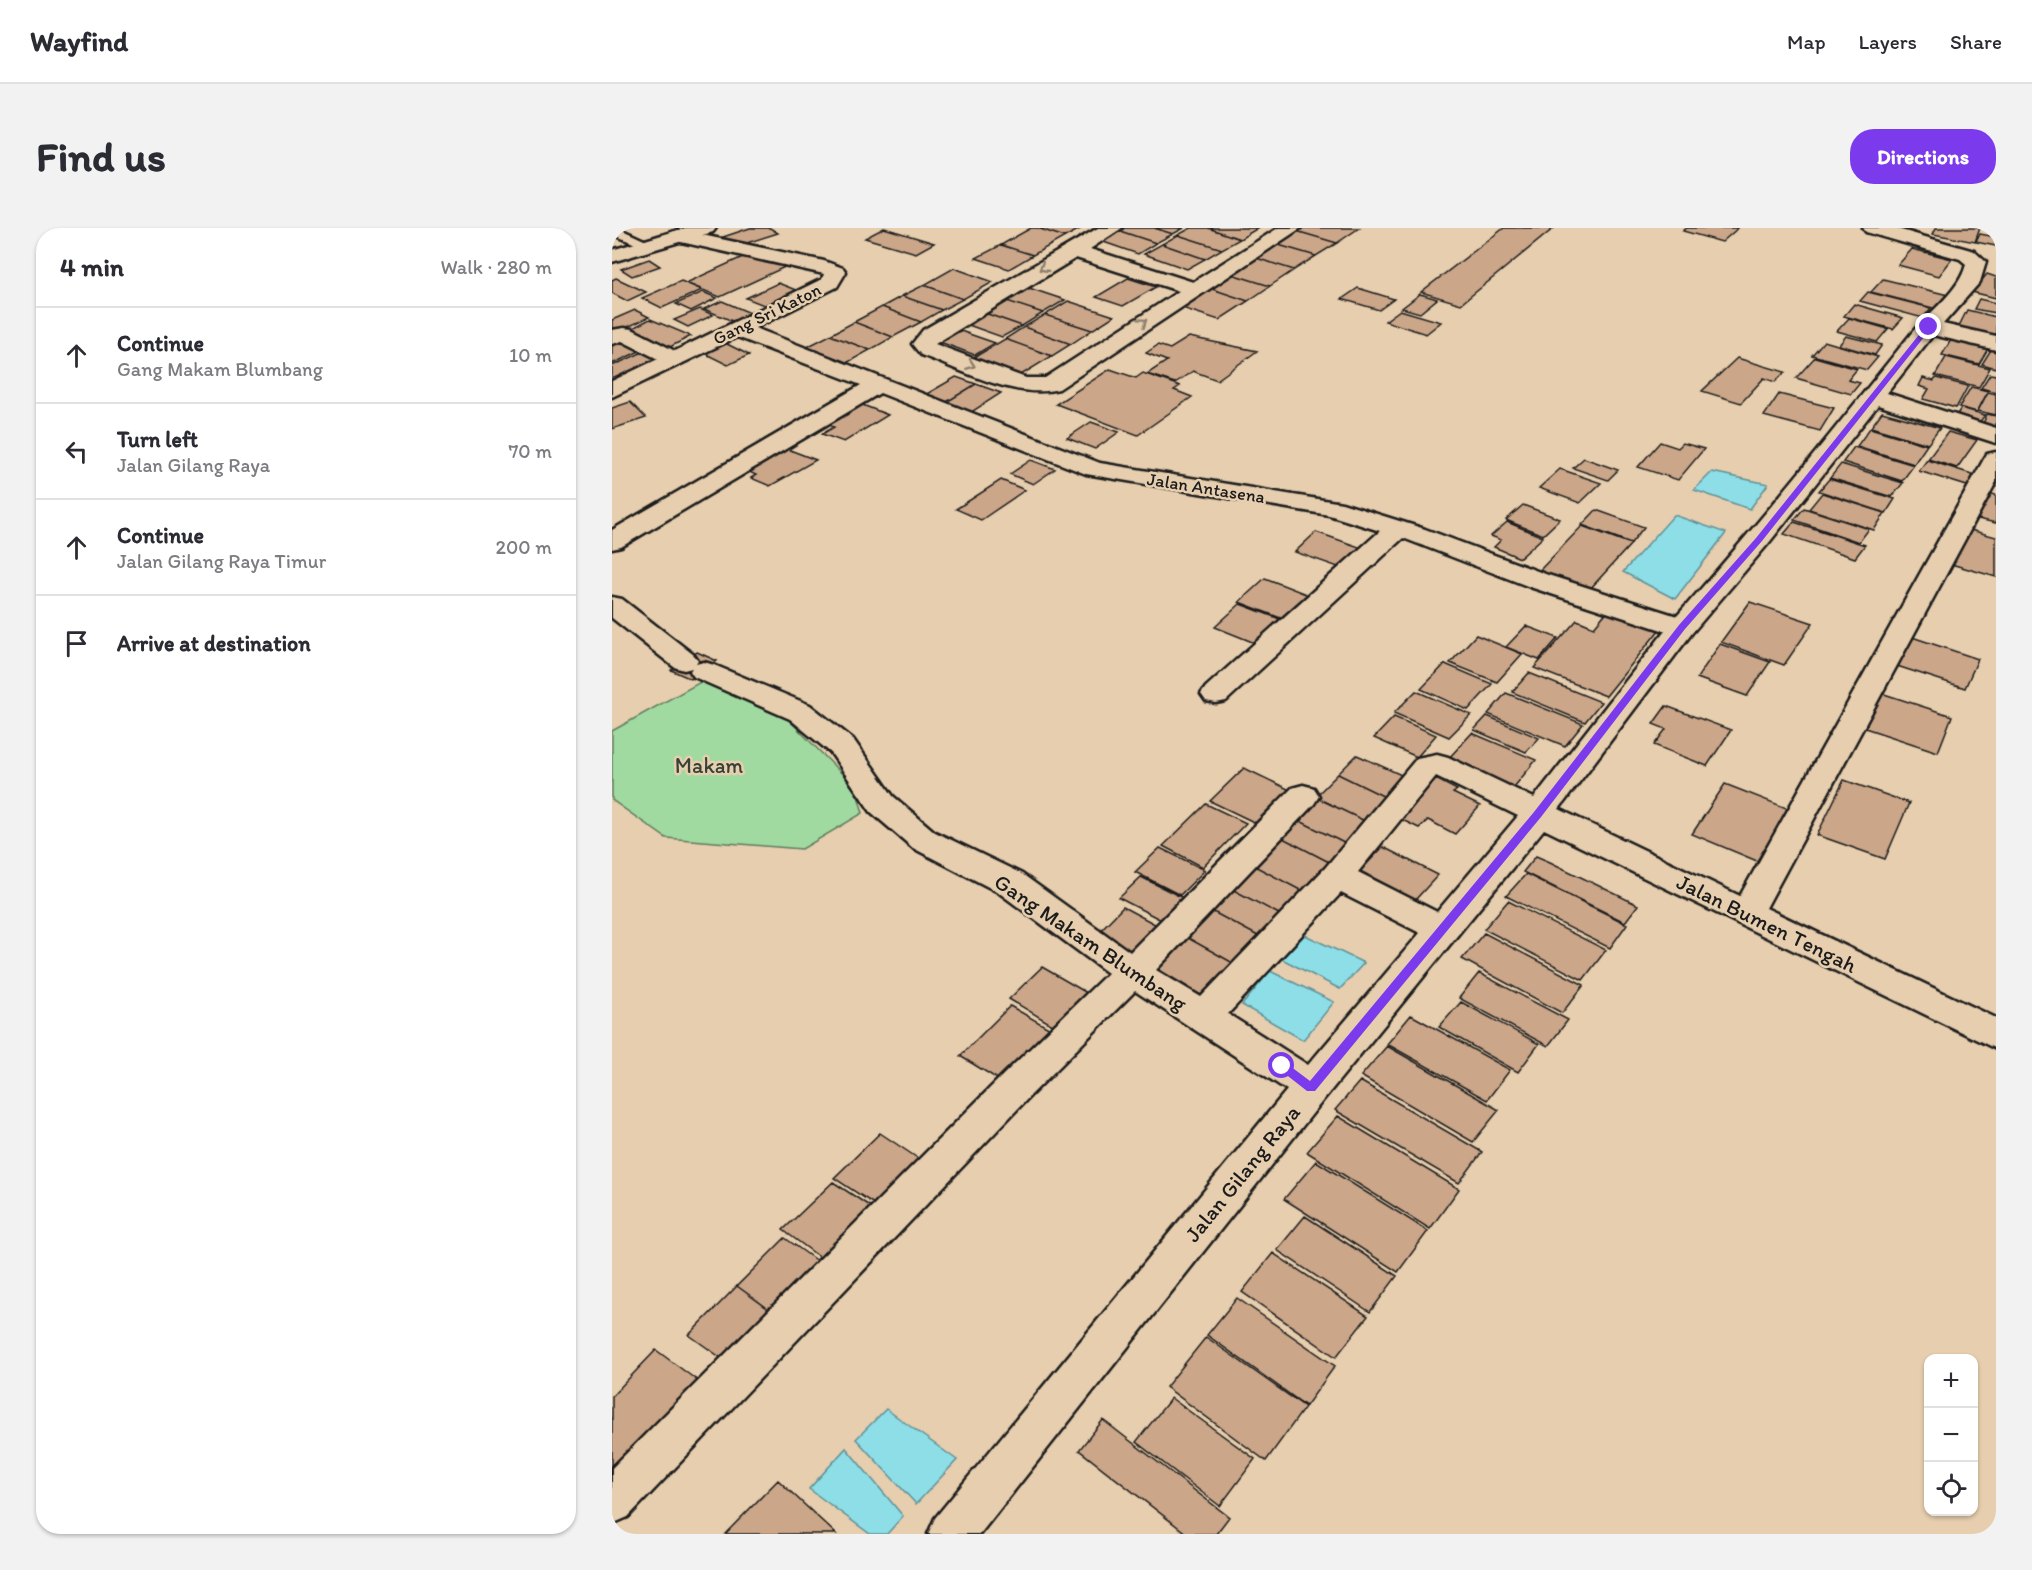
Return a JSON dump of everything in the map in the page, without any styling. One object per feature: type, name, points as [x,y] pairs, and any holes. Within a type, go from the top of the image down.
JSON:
[{"type":"main road","points":[[612,256],[706,228]]},
{"type":"main road","points":[[1112,228],[931,335],[923,344],[929,350],[1022,384],[1037,386],[1051,384],[1193,289],[1291,228]]},
{"type":"main road","name":"Jalan Gilang Raya","points":[[951,1534],[1311,1088],[1538,814],[1682,627],[1759,539],[1929,327],[1973,278],[1983,257],[1967,255],[1873,228]]},
{"type":"main road","name":"Gang Sri Katon","points":[[612,390],[830,283],[836,272],[824,267],[679,236]]},
{"type":"main road","points":[[1073,250],[1193,289]]},
{"type":"main road","points":[[1929,327],[1996,343]]},
{"type":"main road","name":"Jalan Antasena","points":[[737,328],[1095,469],[1333,508],[1398,529],[1539,581],[1682,627]]},
{"type":"main road","points":[[612,337],[624,334],[675,359]]},
{"type":"main road","points":[[612,541],[879,384]]},
{"type":"main road","points":[[1874,396],[1996,436]]},
{"type":"main road","points":[[1747,913],[1996,459]]},
{"type":"main road","points":[[1216,694],[1398,529]]},
{"type":"main road","name":"Gang Makam Blumbang","points":[[612,605],[694,666],[800,712],[824,729],[842,746],[882,804],[924,840],[1010,883],[1132,972],[1282,1066],[1311,1088]]},
{"type":"main road","name":"Jalan Bumen Tengah","points":[[1336,876],[1428,765],[1437,764],[1996,1034]]},
{"type":"main road","points":[[612,1501],[1017,1084],[1132,972],[1303,796]]},
{"type":"main road","points":[[1203,1018],[1336,876],[1443,930]]},
{"type":"lane","points":[[612,230],[648,245]]},
{"type":"green space","name":"Makam","points":[[704,680],[789,720],[847,779],[858,796],[863,813],[802,849],[666,838],[612,800],[612,731]]},
{"type":"water","points":[[1712,472],[1768,484],[1750,509],[1694,490]]},
{"type":"water","points":[[1674,515],[1726,533],[1675,599],[1623,572]]},
{"type":"water","points":[[1303,934],[1364,963],[1340,989],[1280,958]]},
{"type":"water","points":[[1270,971],[1334,1002],[1303,1040],[1242,1005]]},
{"type":"water","points":[[886,1409],[957,1460],[916,1504],[856,1439]]},
{"type":"water","points":[[846,1448],[903,1516],[887,1534],[870,1534],[809,1489]]},
{"type":"building","points":[[750,228],[770,228],[778,233],[734,247],[720,238]]},
{"type":"building","points":[[884,228],[934,243],[916,253],[865,238]]},
{"type":"building","points":[[1031,228],[1065,237],[1033,255],[1001,245]]},
{"type":"building","points":[[1037,228],[1082,228],[1065,237]]},
{"type":"building","points":[[1154,228],[1173,234],[1156,243],[1114,229]]},
{"type":"building","points":[[1154,228],[1184,228],[1173,234]]},
{"type":"building","points":[[1191,228],[1208,228],[1240,239],[1222,249],[1178,235]]},
{"type":"building","points":[[1208,228],[1258,228],[1240,239]]},
{"type":"building","points":[[1300,228],[1359,228],[1337,243],[1296,231]]},
{"type":"building","points":[[1504,228],[1554,228],[1461,304],[1421,292]]},
{"type":"building","points":[[1687,228],[1738,228],[1722,242],[1683,231]]},
{"type":"building","points":[[1936,228],[1980,228],[1975,242],[1933,234]]},
{"type":"building","points":[[1114,229],[1156,243],[1138,254],[1095,239]]},
{"type":"building","points":[[1296,231],[1337,243],[1316,256],[1275,244]]},
{"type":"building","points":[[1980,234],[1996,237],[1996,246],[1976,242]]},
{"type":"building","points":[[1178,235],[1222,249],[1205,259],[1162,244]]},
{"type":"building","points":[[1162,244],[1205,259],[1187,269],[1144,254]]},
{"type":"building","points":[[1275,244],[1316,256],[1294,270],[1253,257]]},
{"type":"building","points":[[1001,245],[1033,255],[1009,269],[976,258]]},
{"type":"building","points":[[1912,249],[1952,259],[1939,276],[1898,265]]},
{"type":"building","points":[[747,255],[771,264],[778,261],[789,265],[720,297],[686,283]]},
{"type":"building","points":[[1253,257],[1294,270],[1270,286],[1228,273]]},
{"type":"building","points":[[649,259],[660,266],[632,276],[621,269]]},
{"type":"building","points":[[954,268],[993,282],[963,299],[924,285]]},
{"type":"building","points":[[1228,273],[1270,286],[1248,301],[1206,287]]},
{"type":"building","points":[[1987,274],[1996,277],[1996,298],[1972,292]]},
{"type":"building","points":[[616,278],[646,292],[627,301],[612,293],[612,280]]},
{"type":"building","points":[[1128,278],[1156,287],[1123,306],[1096,297]]},
{"type":"building","points":[[1883,279],[1948,295],[1937,309],[1871,292]]},
{"type":"building","points":[[681,281],[702,290],[662,308],[642,298]]},
{"type":"building","points":[[778,283],[801,292],[769,307],[746,298]]},
{"type":"building","points":[[924,285],[963,299],[942,310],[902,296]]},
{"type":"building","points":[[1020,285],[1065,300],[1043,313],[998,298]]},
{"type":"building","points":[[1206,287],[1248,301],[1219,320],[1176,306]]},
{"type":"building","points":[[1358,288],[1394,299],[1379,310],[1342,299]]},
{"type":"building","points":[[703,292],[717,298],[691,311],[676,304]]},
{"type":"building","points":[[1868,292],[1931,308],[1923,318],[1860,301]]},
{"type":"building","points":[[1420,294],[1437,299],[1420,313],[1402,308]]},
{"type":"building","points":[[902,296],[942,310],[921,322],[882,307]]},
{"type":"building","points":[[998,298],[1043,313],[1022,326],[976,310]]},
{"type":"building","points":[[1979,299],[1996,303],[1996,313],[1974,309]]},
{"type":"building","points":[[722,301],[755,315],[737,323],[704,309]]},
{"type":"building","points":[[1068,301],[1114,316],[1092,330],[1045,315]]},
{"type":"building","points":[[1854,304],[1903,318],[1893,329],[1844,316]]},
{"type":"building","points":[[882,307],[921,322],[893,337],[854,322]]},
{"type":"building","points":[[700,309],[713,315],[688,327],[674,320]]},
{"type":"building","points":[[635,310],[649,317],[617,332],[612,329],[612,320]]},
{"type":"building","points":[[976,310],[1022,326],[1002,337],[957,321]]},
{"type":"building","points":[[1400,310],[1441,322],[1426,334],[1385,321]]},
{"type":"building","points":[[1967,310],[1996,317],[1996,336],[1958,328]]},
{"type":"building","points":[[1045,315],[1092,330],[1071,344],[1024,327]]},
{"type":"building","points":[[1849,318],[1888,329],[1877,342],[1837,331]]},
{"type":"building","points":[[650,319],[691,336],[670,347],[629,330]]},
{"type":"building","points":[[854,322],[893,337],[870,350],[830,335]]},
{"type":"building","points":[[949,327],[995,343],[975,355],[929,338]]},
{"type":"building","points":[[1024,327],[1071,344],[1052,356],[1005,339]]},
{"type":"building","points":[[830,335],[870,350],[843,365],[803,349]]},
{"type":"building","points":[[1846,336],[1882,345],[1875,355],[1839,345]]},
{"type":"building","points":[[1189,337],[1257,351],[1217,380],[1193,371],[1175,383],[1147,374],[1167,361],[1146,353],[1158,345],[1170,349]]},
{"type":"building","points":[[1952,338],[1989,347],[1979,364],[1942,355]]},
{"type":"building","points":[[622,339],[644,349],[612,364],[612,343]]},
{"type":"building","points":[[1005,339],[1052,356],[1021,375],[973,358]]},
{"type":"building","points":[[1824,341],[1878,357],[1867,370],[1812,355]]},
{"type":"building","points":[[723,342],[749,355],[728,365],[702,352]]},
{"type":"building","points":[[1992,348],[1996,349],[1996,368],[1982,364]]},
{"type":"building","points":[[643,352],[665,362],[619,384],[612,381],[612,366]]},
{"type":"building","points":[[1815,357],[1857,369],[1848,380],[1860,383],[1851,394],[1796,378]]},
{"type":"building","points":[[1946,357],[1990,368],[1979,387],[1935,376]]},
{"type":"building","points":[[1737,358],[1785,372],[1775,382],[1764,378],[1741,403],[1702,391]]},
{"type":"building","points":[[1110,369],[1136,378],[1143,373],[1180,386],[1174,390],[1192,397],[1138,435],[1056,404]]},
{"type":"building","points":[[1990,374],[1996,375],[1996,392],[1981,388]]},
{"type":"building","points":[[956,377],[976,384],[945,403],[925,395]]},
{"type":"building","points":[[1923,378],[1934,381],[1936,378],[1968,386],[1956,408],[1923,399],[1929,389],[1919,386]]},
{"type":"building","points":[[976,384],[1001,393],[970,413],[945,403]]},
{"type":"building","points":[[1971,387],[1988,391],[1977,412],[1959,407]]},
{"type":"building","points":[[1988,392],[1996,394],[1996,415],[1978,411]]},
{"type":"building","points":[[1779,394],[1834,408],[1820,431],[1764,416]]},
{"type":"building","points":[[630,402],[646,418],[612,429],[612,408]]},
{"type":"building","points":[[855,402],[888,415],[844,442],[822,434],[834,427],[822,422]]},
{"type":"building","points":[[1961,408],[1985,415],[1979,423],[1956,416]]},
{"type":"building","points":[[1882,412],[1940,428],[1928,444],[1871,427]]},
{"type":"building","points":[[1987,414],[1996,416],[1996,427],[1983,424]]},
{"type":"building","points":[[1091,422],[1119,432],[1095,449],[1067,438]]},
{"type":"building","points":[[1870,428],[1927,445],[1914,464],[1857,446]]},
{"type":"building","points":[[1948,432],[1977,440],[1957,468],[1928,459]]},
{"type":"building","points":[[1660,442],[1678,448],[1683,443],[1704,449],[1678,480],[1638,467]]},
{"type":"building","points":[[782,447],[816,460],[770,486],[751,478],[756,475],[745,470]]},
{"type":"building","points":[[1854,447],[1914,465],[1902,481],[1843,462]]},
{"type":"building","points":[[1584,458],[1618,470],[1608,480],[1573,468]]},
{"type":"building","points":[[1031,460],[1055,469],[1033,484],[1010,474]]},
{"type":"building","points":[[1927,460],[1975,475],[1967,486],[1919,471]]},
{"type":"building","points":[[1841,464],[1903,483],[1892,497],[1830,478]]},
{"type":"building","points":[[1560,469],[1601,483],[1580,503],[1539,488]]},
{"type":"building","points":[[1829,479],[1895,499],[1886,513],[1819,491]]},
{"type":"building","points":[[1001,480],[1025,490],[981,520],[956,509]]},
{"type":"building","points":[[1822,493],[1885,513],[1874,530],[1809,509]]},
{"type":"building","points":[[1988,493],[1996,495],[1996,523],[1978,519]]},
{"type":"building","points":[[1523,505],[1560,519],[1543,535],[1506,520]]},
{"type":"building","points":[[1804,508],[1869,529],[1859,542],[1794,520]]},
{"type":"building","points":[[1596,510],[1644,527],[1631,543],[1582,525]]},
{"type":"building","points":[[1507,522],[1543,537],[1520,558],[1494,547],[1501,540],[1491,536]]},
{"type":"building","points":[[1794,522],[1865,545],[1855,558],[1784,534]]},
{"type":"building","points":[[1582,526],[1631,544],[1589,590],[1539,571]]},
{"type":"building","points":[[1967,529],[1996,537],[1996,577],[1951,564]]},
{"type":"building","points":[[1316,532],[1362,548],[1341,568],[1295,552]]},
{"type":"building","points":[[1265,578],[1311,596],[1286,620],[1239,602]]},
{"type":"building","points":[[1750,602],[1813,623],[1784,665],[1721,642]]},
{"type":"building","points":[[1240,604],[1285,621],[1260,645],[1215,627]]},
{"type":"building","points":[[1609,609],[1660,629],[1606,696],[1534,668],[1577,620],[1594,627]]},
{"type":"building","points":[[1526,626],[1558,638],[1539,660],[1506,647]]},
{"type":"building","points":[[1476,635],[1522,654],[1497,682],[1450,663]]},
{"type":"building","points":[[1912,637],[1978,659],[1965,688],[1897,666]]},
{"type":"building","points":[[1720,644],[1770,662],[1747,696],[1697,678]]},
{"type":"building","points":[[697,652],[717,661],[691,679],[671,670]]},
{"type":"building","points":[[1445,664],[1492,684],[1468,710],[1421,689]]},
{"type":"building","points":[[1529,673],[1601,702],[1585,722],[1512,692]]},
{"type":"building","points":[[1416,691],[1471,715],[1449,737],[1394,713]]},
{"type":"building","points":[[1506,693],[1583,724],[1565,746],[1488,714]]},
{"type":"building","points":[[1881,693],[1952,716],[1938,752],[1865,728]]},
{"type":"building","points":[[1666,706],[1731,730],[1707,766],[1654,745],[1666,729],[1653,724]]},
{"type":"building","points":[[1487,716],[1539,738],[1526,752],[1474,730]]},
{"type":"building","points":[[1394,717],[1436,735],[1417,757],[1374,738]]},
{"type":"building","points":[[1472,733],[1536,760],[1514,787],[1448,759]]},
{"type":"building","points":[[1357,755],[1408,778],[1389,799],[1338,774]]},
{"type":"building","points":[[1244,768],[1290,790],[1258,824],[1210,801]]},
{"type":"building","points":[[1338,774],[1389,799],[1367,822],[1315,797]]},
{"type":"building","points":[[1434,778],[1457,790],[1453,793],[1480,806],[1455,834],[1428,820],[1419,828],[1396,817]]},
{"type":"building","points":[[1844,780],[1909,803],[1885,859],[1817,835]]},
{"type":"building","points":[[1725,784],[1789,809],[1757,861],[1692,834]]},
{"type":"building","points":[[1315,797],[1367,822],[1346,844],[1294,818]]},
{"type":"building","points":[[1206,804],[1246,823],[1203,867],[1163,846]]},
{"type":"building","points":[[1294,818],[1346,844],[1329,862],[1277,835]]},
{"type":"building","points":[[1277,835],[1329,862],[1302,891],[1249,863]]},
{"type":"building","points":[[1383,847],[1438,875],[1415,900],[1360,871]]},
{"type":"building","points":[[1160,848],[1205,870],[1180,895],[1135,872]]},
{"type":"building","points":[[1536,856],[1638,905],[1625,922],[1523,872]]},
{"type":"building","points":[[1249,863],[1302,891],[1279,914],[1226,886]]},
{"type":"building","points":[[1526,874],[1627,924],[1610,948],[1506,896]]},
{"type":"building","points":[[1141,877],[1191,902],[1169,924],[1119,898]]},
{"type":"building","points":[[1226,886],[1279,914],[1258,936],[1204,907]]},
{"type":"building","points":[[1508,901],[1606,950],[1583,980],[1484,929]]},
{"type":"building","points":[[1123,907],[1166,930],[1133,964],[1090,941]]},
{"type":"building","points":[[1204,907],[1258,936],[1233,963],[1179,933]]},
{"type":"building","points":[[1179,933],[1233,963],[1196,1001],[1141,970]]},
{"type":"building","points":[[1484,933],[1584,985],[1562,1013],[1462,959]]},
{"type":"building","points":[[1042,967],[1094,997],[1061,1030],[1009,999]]},
{"type":"building","points":[[1479,973],[1568,1020],[1548,1046],[1459,998]]},
{"type":"building","points":[[1461,1002],[1539,1044],[1518,1072],[1439,1027]]},
{"type":"building","points":[[1010,1006],[1059,1034],[1009,1086],[960,1056]]},
{"type":"building","points":[[1411,1015],[1510,1070],[1487,1100],[1387,1044]]},
{"type":"building","points":[[1387,1046],[1499,1110],[1473,1142],[1361,1076]]},
{"type":"building","points":[[1360,1081],[1482,1152],[1459,1183],[1335,1110]]},
{"type":"building","points":[[1338,1116],[1459,1189],[1430,1229],[1307,1152]]},
{"type":"building","points":[[880,1133],[928,1165],[883,1210],[834,1178]]},
{"type":"building","points":[[1316,1161],[1428,1231],[1398,1272],[1284,1199]]},
{"type":"building","points":[[833,1182],[883,1215],[833,1267],[783,1230]]},
{"type":"building","points":[[1305,1216],[1397,1276],[1370,1312],[1277,1250]]},
{"type":"building","points":[[785,1238],[828,1269],[781,1318],[737,1286]]},
{"type":"building","points":[[1273,1253],[1368,1316],[1336,1357],[1242,1292]]},
{"type":"building","points":[[737,1286],[781,1318],[734,1367],[689,1335]]},
{"type":"building","points":[[1237,1298],[1335,1366],[1306,1406],[1207,1335]]},
{"type":"building","points":[[1206,1337],[1305,1407],[1266,1461],[1166,1387]]},
{"type":"building","points":[[656,1350],[702,1384],[612,1479],[612,1396]]},
{"type":"building","points":[[1171,1398],[1255,1459],[1220,1506],[1136,1442]]},
{"type":"building","points":[[1103,1420],[1229,1517],[1216,1534],[1187,1534],[1079,1450]]},
{"type":"building","points":[[778,1480],[836,1534],[725,1534]]},
{"type":"route","points":[[1282,1066],[1311,1088],[1538,814],[1682,627],[1759,539],[1929,327]]}]
